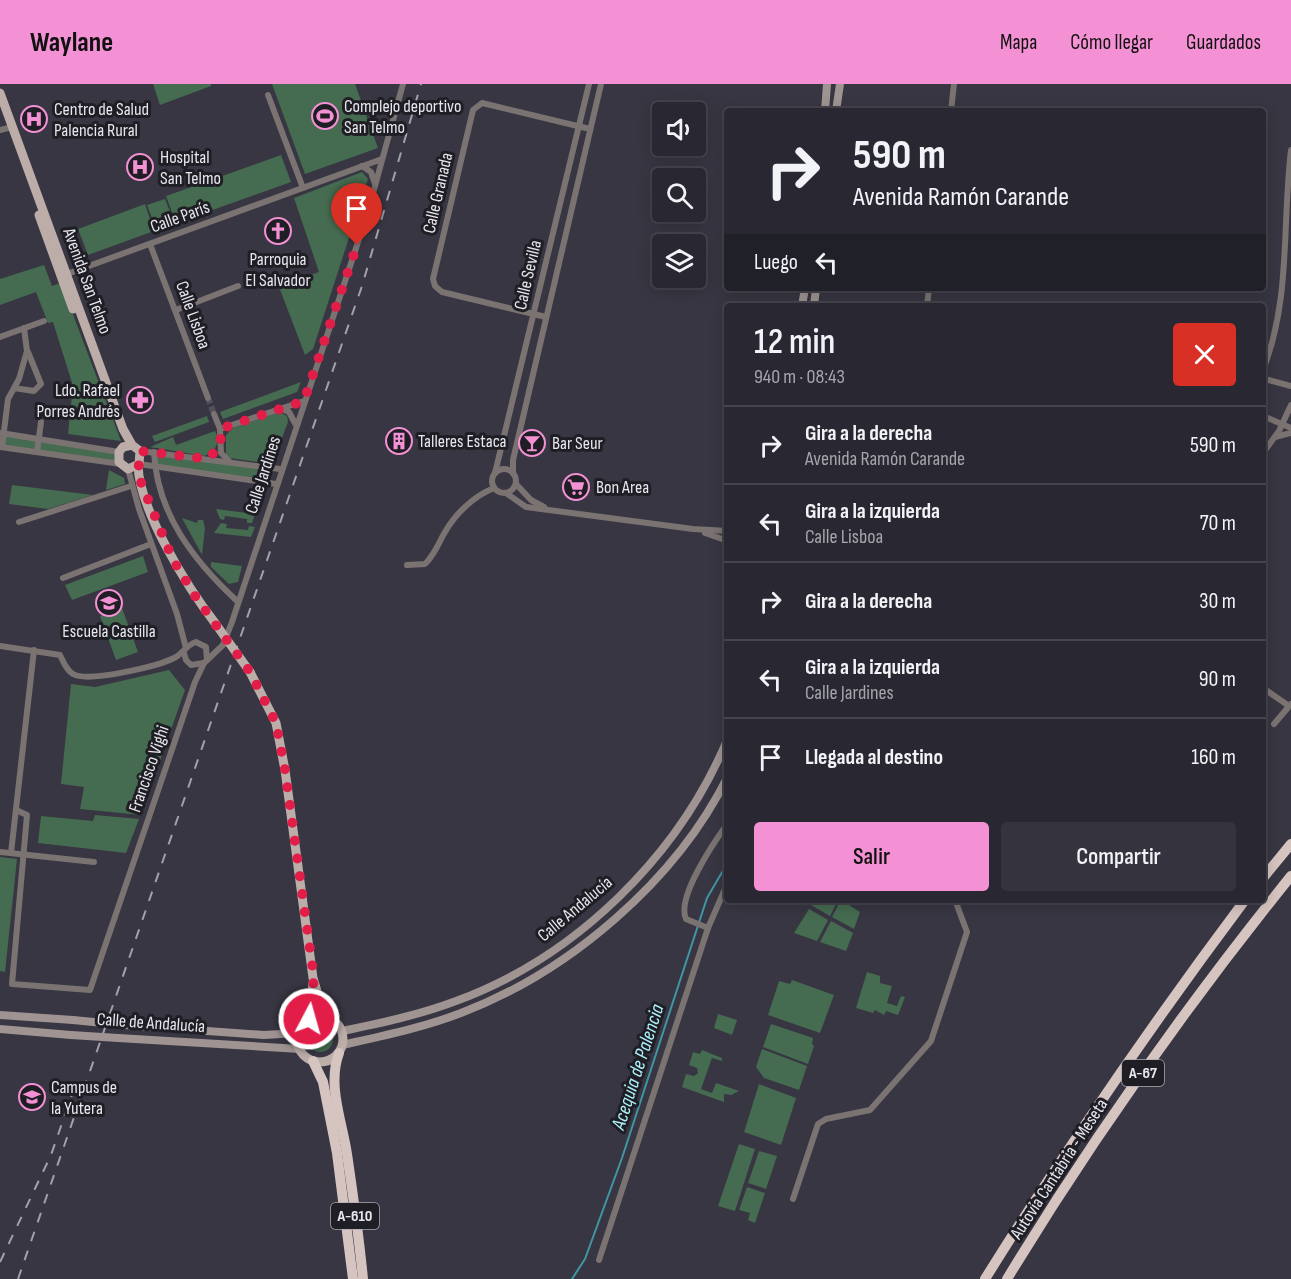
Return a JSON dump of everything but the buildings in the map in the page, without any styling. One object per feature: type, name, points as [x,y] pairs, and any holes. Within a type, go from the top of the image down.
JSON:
[{"type":"highway","points":[[1266,874],[1291,843]]},
{"type":"highway","name":"Autovía Cantabria - Meseta","points":[[1007,1279],[1098,1138],[1168,1037],[1291,876]]},
{"type":"highway","name":"Autovía Cantabria - Meseta","points":[[985,1279],[1048,1178],[1131,1055],[1243,903]]},
{"type":"highway","name":"A-610","points":[[340,1049],[333,1067],[334,1082],[363,1279]]},
{"type":"highway","name":"A-610","points":[[313,1060],[321,1076],[327,1100],[345,1204],[353,1279]]},
{"type":"highway","points":[[324,1126],[327,1100]]},
{"type":"main road","points":[[825,108],[827,84]]},
{"type":"main road","points":[[836,108],[840,84]]},
{"type":"main road","name":"Avenida San Telmo","points":[[0,93],[6,129],[67,274],[123,429],[128,449]]},
{"type":"main road","points":[[0,103],[6,129]]},
{"type":"main road","points":[[0,111],[70,301],[128,449],[133,468],[173,560],[266,699],[280,742],[314,978],[320,1001],[342,1031],[340,1049],[327,1061],[313,1060],[300,1049],[298,1033],[309,1019],[314,978]]},
{"type":"main road","points":[[39,217],[44,223],[60,267],[67,274],[65,281],[70,301]]},
{"type":"main road","points":[[128,449],[133,468]]},
{"type":"main road","name":"Calle Andalucía","points":[[342,1031],[410,1017],[458,1001],[513,975],[559,948],[604,910],[643,872],[674,833],[709,778],[724,746]]},
{"type":"main road","name":"Calle Andalucía","points":[[340,1049],[462,1013],[559,961],[605,928],[648,886],[689,838],[724,782]]},
{"type":"main road","name":"Calle de Andalucía","points":[[0,1014],[264,1035],[298,1033]]},
{"type":"main road","points":[[309,1019],[320,1016],[332,1020]]},
{"type":"main road","name":"Calle de Andalucía","points":[[0,1029],[300,1049]]},
{"type":"street","name":"Calle Jardines","points":[[223,645],[375,186],[403,84]]},
{"type":"street","name":"Calle Sevilla","points":[[495,473],[589,84]]},
{"type":"street","name":"Calle Sevilla","points":[[513,473],[513,460],[601,84]]},
{"type":"street","points":[[951,108],[954,84]]},
{"type":"street","points":[[268,95],[303,188]]},
{"type":"street","name":"Calle Granada","points":[[535,314],[442,292],[435,286],[434,279],[473,110],[482,103],[579,126]]},
{"type":"street","points":[[579,126],[590,129]]},
{"type":"street","points":[[1266,362],[1278,328],[1282,295],[1291,150]]},
{"type":"street","name":"Calle París","points":[[67,274],[382,159]]},
{"type":"street","points":[[362,166],[371,172],[375,186]]},
{"type":"street","name":"Calle Lisboa","points":[[150,244],[208,398]]},
{"type":"street","points":[[176,310],[238,286]]},
{"type":"street","points":[[535,314],[546,317]]},
{"type":"street","points":[[0,337],[44,321]]},
{"type":"street","points":[[14,388],[34,391],[41,384],[27,351],[24,328]]},
{"type":"street","points":[[27,351],[8,399],[1,447],[133,468],[154,467],[276,484]]},
{"type":"street","points":[[1266,381],[1291,386]]},
{"type":"street","points":[[220,429],[304,401]]},
{"type":"street","points":[[1266,449],[1291,405]]},
{"type":"street","points":[[279,408],[289,412],[296,425]]},
{"type":"street","points":[[214,414],[220,429],[224,458],[229,462]]},
{"type":"street","points":[[1266,417],[1291,428]]},
{"type":"street","points":[[37,452],[41,422]]},
{"type":"street","points":[[1274,437],[1291,433]]},
{"type":"street","points":[[2,434],[280,469]]},
{"type":"street","points":[[208,459],[221,445]]},
{"type":"street","points":[[154,452],[154,467],[165,507],[188,549],[215,582],[237,602]]},
{"type":"street","points":[[256,481],[258,466]]},
{"type":"street","points":[[133,468],[131,486],[177,614],[185,650],[195,670],[195,682]]},
{"type":"street","points":[[494,488],[492,480],[495,473],[506,469],[513,473],[516,484],[531,500],[550,510]]},
{"type":"street","points":[[506,493],[516,484]]},
{"type":"street","points":[[19,522],[131,486]]},
{"type":"street","points":[[494,488],[506,493],[526,507],[693,530],[724,531]]},
{"type":"street","points":[[407,565],[425,564],[438,548],[446,529],[470,502],[494,488]]},
{"type":"street","points":[[693,530],[724,540]]},
{"type":"street","points":[[63,578],[152,544]]},
{"type":"street","points":[[169,661],[196,642],[205,645],[223,645]]},
{"type":"street","points":[[205,645],[208,652],[206,661]]},
{"type":"street","points":[[0,646],[60,655],[68,669],[77,676],[102,676],[169,661],[190,664],[206,661],[223,645]]},
{"type":"street","points":[[11,853],[34,650]]},
{"type":"street","name":"Francisco Vighi","points":[[24,854],[12,984],[90,990],[195,682],[206,661]]},
{"type":"street","points":[[1266,690],[1290,705],[1274,723]]},
{"type":"street","points":[[16,810],[27,815],[24,854]]},
{"type":"street","points":[[706,927],[686,920],[682,912],[685,896],[724,830]]},
{"type":"street","points":[[0,852],[94,862]]},
{"type":"street","points":[[599,1260],[706,927],[724,890]]},
{"type":"street","points":[[793,1199],[818,1124],[826,1119],[870,1110],[931,1041],[967,932],[956,903]]},
{"type":"green space","points":[[153,84],[211,84],[211,86],[160,105]]},
{"type":"green space","name":"Complejo deportivo San Telmo","points":[[272,84],[355,84],[378,148],[305,174]]},
{"type":"green space","points":[[281,155],[291,182],[176,223],[166,196]]},
{"type":"green space","points":[[362,172],[368,179],[313,349],[305,355],[276,279],[281,276],[284,284],[319,272],[294,198]]},
{"type":"green space","points":[[165,199],[175,224],[157,231],[147,205]]},
{"type":"green space","points":[[145,204],[154,231],[88,255],[78,229]]},
{"type":"green space","points":[[44,265],[52,286],[61,283],[121,441],[68,434],[73,386],[53,322],[48,323],[36,292],[0,305],[0,279]]},
{"type":"green space","points":[[301,382],[297,392],[223,419],[220,412]]},
{"type":"green space","points":[[280,412],[287,416],[288,422],[272,464],[229,458],[226,455],[226,435],[233,428]]},
{"type":"green space","points":[[207,416],[209,422],[155,442],[152,436]]},
{"type":"green space","points":[[215,431],[218,439],[216,446],[212,452],[204,456],[150,447],[173,437],[176,445]]},
{"type":"green space","points":[[0,433],[118,452],[121,464],[0,447]]},
{"type":"green space","points":[[154,452],[258,466],[256,481],[154,467]]},
{"type":"green space","points":[[109,470],[124,478],[125,484],[106,490]]},
{"type":"green space","points":[[12,485],[93,495],[48,509],[9,504]]},
{"type":"green space","points":[[216,509],[255,514],[252,523],[247,523],[247,519],[225,516],[224,520],[220,519]]},
{"type":"green space","points":[[182,518],[197,523],[198,520],[203,520],[205,528],[202,555]]},
{"type":"green space","points":[[221,523],[227,524],[226,528],[248,530],[249,526],[255,527],[251,537],[214,533]]},
{"type":"green space","points":[[143,556],[148,572],[72,600],[65,585]]},
{"type":"green space","points":[[211,562],[242,566],[238,582],[229,584],[211,567]]},
{"type":"green space","points":[[122,608],[138,652],[116,660],[100,616]]},
{"type":"green space","points":[[169,670],[185,690],[141,815],[80,809],[84,787],[61,784],[71,684],[95,687]]},
{"type":"green space","points":[[95,815],[139,819],[126,853],[38,843],[41,816],[93,821]]},
{"type":"green space","points":[[0,857],[17,859],[5,972],[0,971]]},
{"type":"green space","points":[[813,903],[836,903],[830,916],[811,905]]},
{"type":"green space","points":[[839,903],[846,903],[860,912],[854,929],[832,917]]},
{"type":"green space","points":[[809,909],[828,920],[817,941],[794,933]]},
{"type":"green space","points":[[831,921],[853,933],[846,951],[820,942]]},
{"type":"green space","points":[[867,972],[880,976],[880,983],[892,986],[887,1003],[897,1006],[901,996],[905,997],[898,1015],[886,1011],[884,1015],[875,1010],[873,1013],[856,1008]]},
{"type":"green space","points":[[792,980],[834,995],[820,1033],[768,1015],[779,981],[790,984]]},
{"type":"green space","points":[[718,1014],[737,1020],[732,1035],[714,1028]]},
{"type":"green space","points":[[771,1024],[813,1038],[814,1046],[808,1064],[763,1047]]},
{"type":"green space","points":[[320,1026],[329,1030],[333,1039],[329,1048],[320,1052],[311,1048],[307,1039],[311,1030]]},
{"type":"green space","points":[[762,1049],[807,1066],[799,1090],[764,1078],[756,1067]]},
{"type":"green space","points":[[702,1050],[722,1058],[722,1061],[712,1058],[701,1089],[712,1093],[716,1083],[739,1091],[731,1095],[724,1094],[724,1102],[682,1087],[686,1074],[694,1076],[698,1073],[697,1068],[689,1065],[693,1052],[700,1054]]},
{"type":"green space","points":[[759,1084],[796,1098],[781,1145],[744,1132]]},
{"type":"green space","points":[[739,1144],[755,1149],[735,1211],[718,1206]]},
{"type":"green space","points":[[759,1151],[777,1156],[766,1189],[748,1183]]},
{"type":"green space","points":[[747,1187],[765,1193],[755,1223],[748,1220],[750,1213],[739,1210]]},
{"type":"waterway","name":"Acequia de Palencia","points":[[572,1279],[585,1259],[622,1158],[707,898],[724,869]]},
{"type":"tunnel","points":[[208,398],[214,414]]},
{"type":"railway","points":[[18,1279],[362,286],[421,84]]},
{"type":"railway","points":[[0,1262],[51,1155],[76,1083]]},
{"type":"place","name":"Complejo deportivo San Telmo","points":[[325,116]]},
{"type":"place","name":"Centro de Salud Palencia Rural","points":[[34,119]]},
{"type":"place","name":"Hospital San Telmo","points":[[140,167]]},
{"type":"place","name":"Parroquia El Salvador","points":[[278,231]]},
{"type":"place","name":"Ldo. Rafael Porres Andrés","points":[[140,400]]},
{"type":"place","name":"Talleres Estaca","points":[[399,441]]},
{"type":"place","name":"Bar Seur","points":[[532,443]]},
{"type":"place","name":"Bon Area","points":[[576,487]]},
{"type":"place","name":"Escuela Castilla","points":[[109,603]]},
{"type":"place","name":"Campus de la Yutera","points":[[32,1097]]},
{"type":"route","points":[[309,1019],[314,978],[285,770],[276,723],[266,699],[250,672],[197,599],[173,560],[153,517],[138,475],[138,465],[142,458],[140,451],[208,459],[218,451],[221,445],[220,429],[304,401],[357,245]]}]
